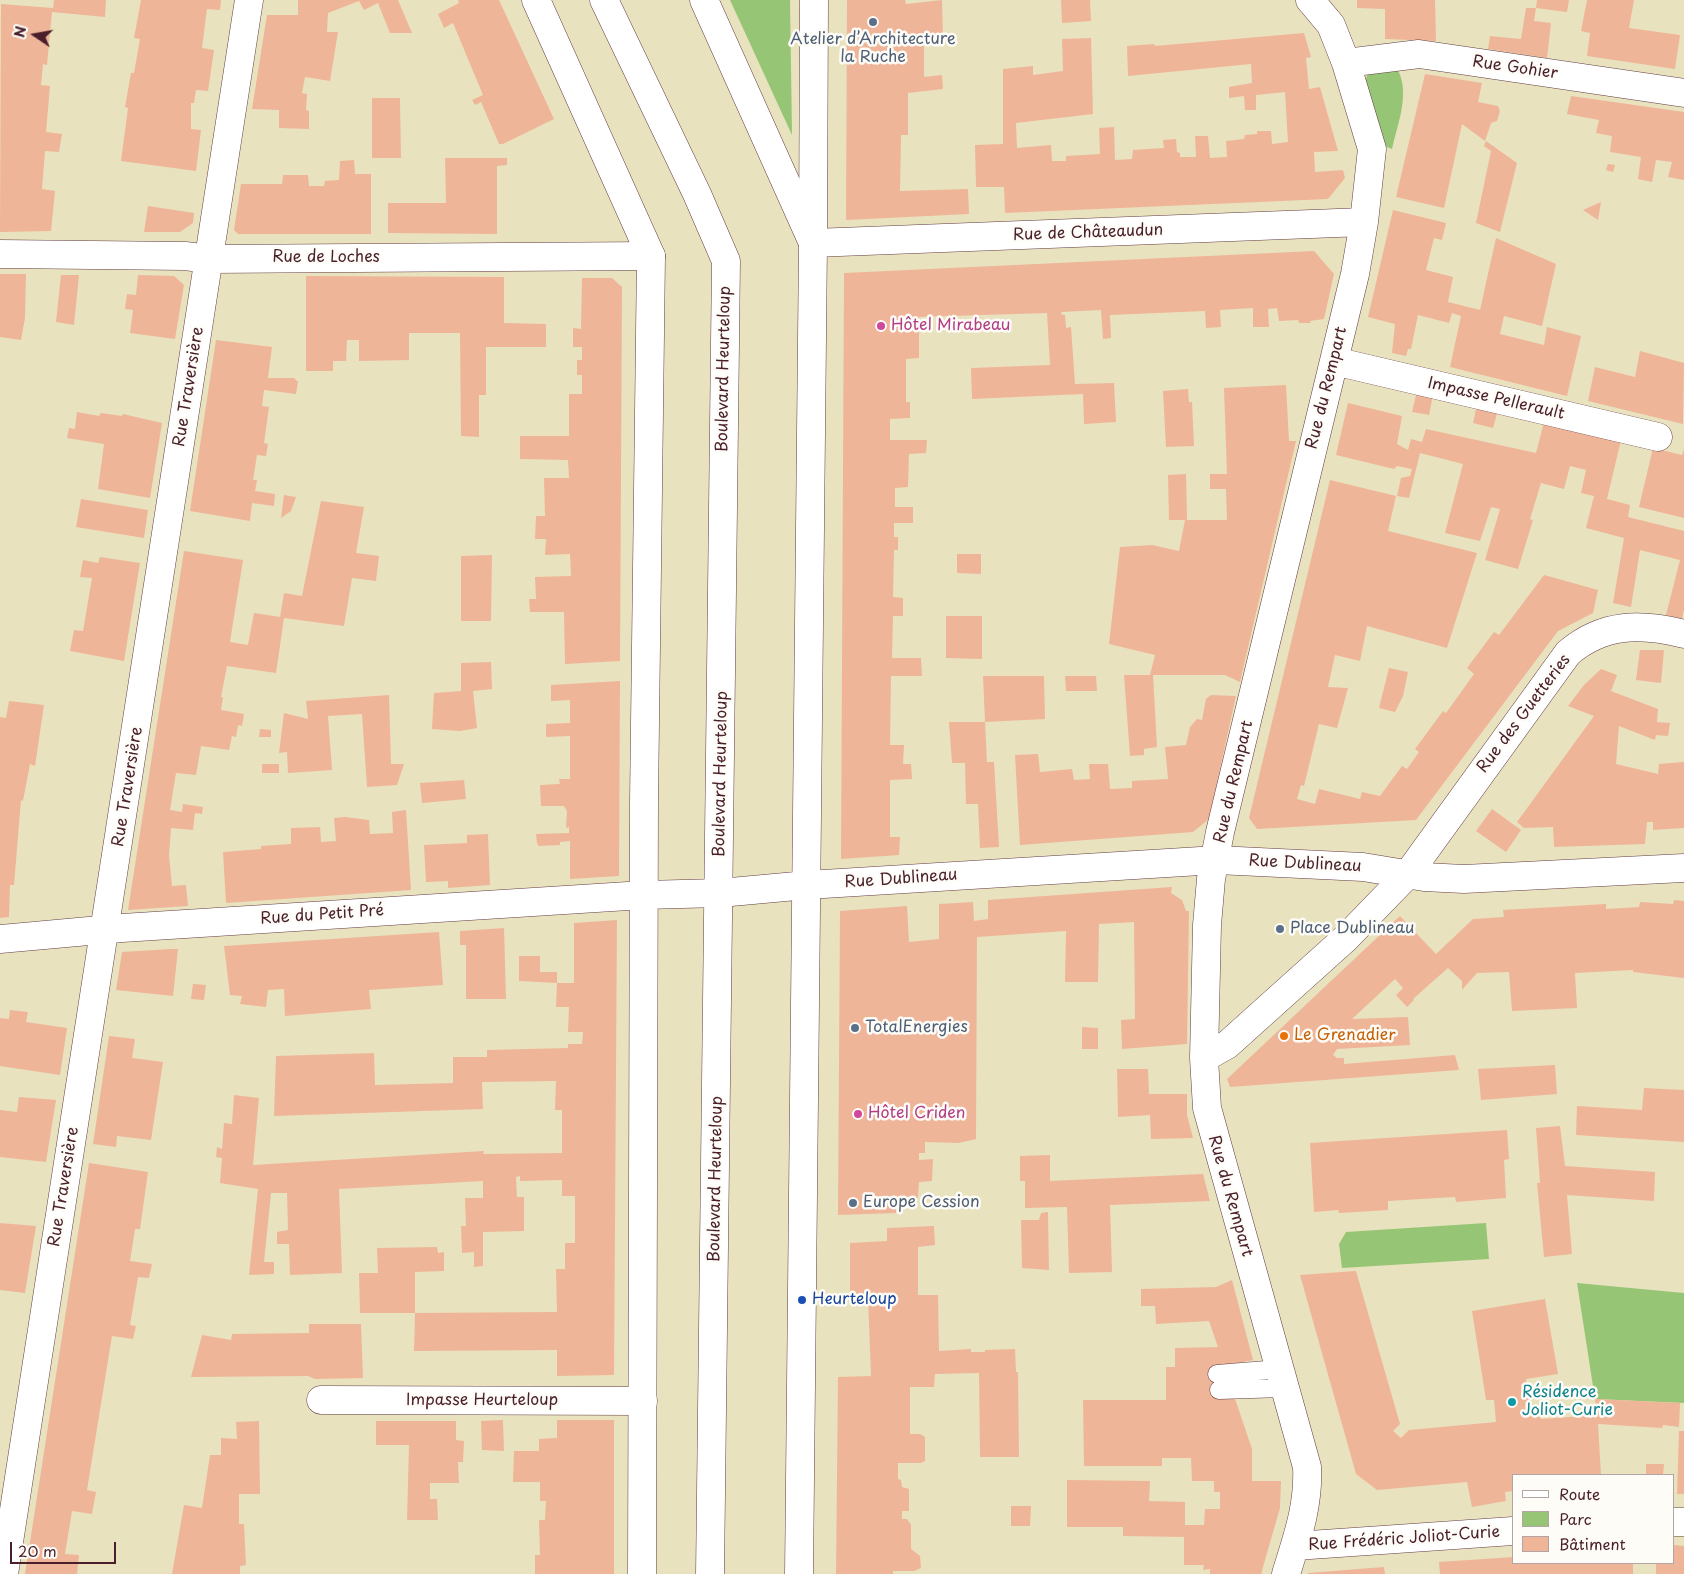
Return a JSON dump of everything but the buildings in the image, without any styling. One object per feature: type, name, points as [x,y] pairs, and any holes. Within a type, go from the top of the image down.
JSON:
[{"type":"street","name":"Rue Traversière","points":[[4,1574],[249,0]]},
{"type":"street","points":[[536,0],[652,256],[644,895],[642,1574]]},
{"type":"street","name":"Boulevard Heurteloup","points":[[604,0],[697,194],[726,261],[720,893],[710,1574]]},
{"type":"street","points":[[704,0],[813,243]]},
{"type":"street","points":[[798,1574],[807,885],[814,0]]},
{"type":"street","name":"Rue du Rempart","points":[[1286,1574],[1305,1516],[1308,1488],[1306,1467],[1210,1124],[1204,1058],[1207,924],[1220,832],[1355,274],[1364,222],[1372,148],[1346,63],[1331,25],[1310,0]]},
{"type":"street","name":"Rue Gohier","points":[[1346,63],[1419,54],[1684,93]]},
{"type":"street","name":"Rue de Châteaudun","points":[[813,243],[1364,222]]},
{"type":"street","name":"Rue de Loches","points":[[0,254],[185,256],[209,259],[652,256]]},
{"type":"street","name":"Impasse Pellerault","points":[[1334,361],[1658,437]]},
{"type":"street","name":"Rue des Guetteries","points":[[1408,874],[1575,647],[1601,632],[1622,627],[1649,627],[1684,634]]},
{"type":"street","name":"Rue Dublineau","points":[[720,893],[807,885],[1217,860],[1364,867],[1408,874],[1464,879],[1684,868]]},
{"type":"street","points":[[1204,1058],[1227,1045],[1346,938],[1408,874]]},
{"type":"street","name":"Rue du Petit Pré","points":[[0,939],[644,895],[720,893]]},
{"type":"street","name":"Impasse Heurteloup","points":[[321,1400],[643,1400]]},
{"type":"street","name":"Rue Frédéric Joliot-Curie","points":[[1294,1546],[1512,1531]]},
{"type":"lane","points":[[1218,1382],[1282,1379]]},
{"type":"green space","points":[[730,0],[790,0],[792,135]]},
{"type":"green space","points":[[1395,65],[1403,85],[1403,95],[1392,149],[1380,144],[1367,99],[1365,82],[1372,70]]},
{"type":"green space","points":[[1486,1223],[1489,1259],[1342,1268],[1339,1244],[1346,1232]]},
{"type":"green space","points":[[1577,1283],[1684,1293],[1684,1403],[1595,1399]]},
{"type":"place","name":"Atelier d’Architecture la Ruche","points":[[873,22]]},
{"type":"place","name":"Hôtel Mirabeau","points":[[881,326]]},
{"type":"place","name":"Place Dublineau","points":[[1280,929]]},
{"type":"place","name":"TotalEnergies","points":[[855,1028]]},
{"type":"place","name":"Le Grenadier","points":[[1284,1036]]},
{"type":"place","name":"Hôtel Criden","points":[[858,1114]]},
{"type":"place","name":"Europe Cession","points":[[853,1203]]},
{"type":"place","name":"Heurteloup","points":[[802,1300]]},
{"type":"place","name":"Résidence Joliot-Curie","points":[[1512,1402]]}]
